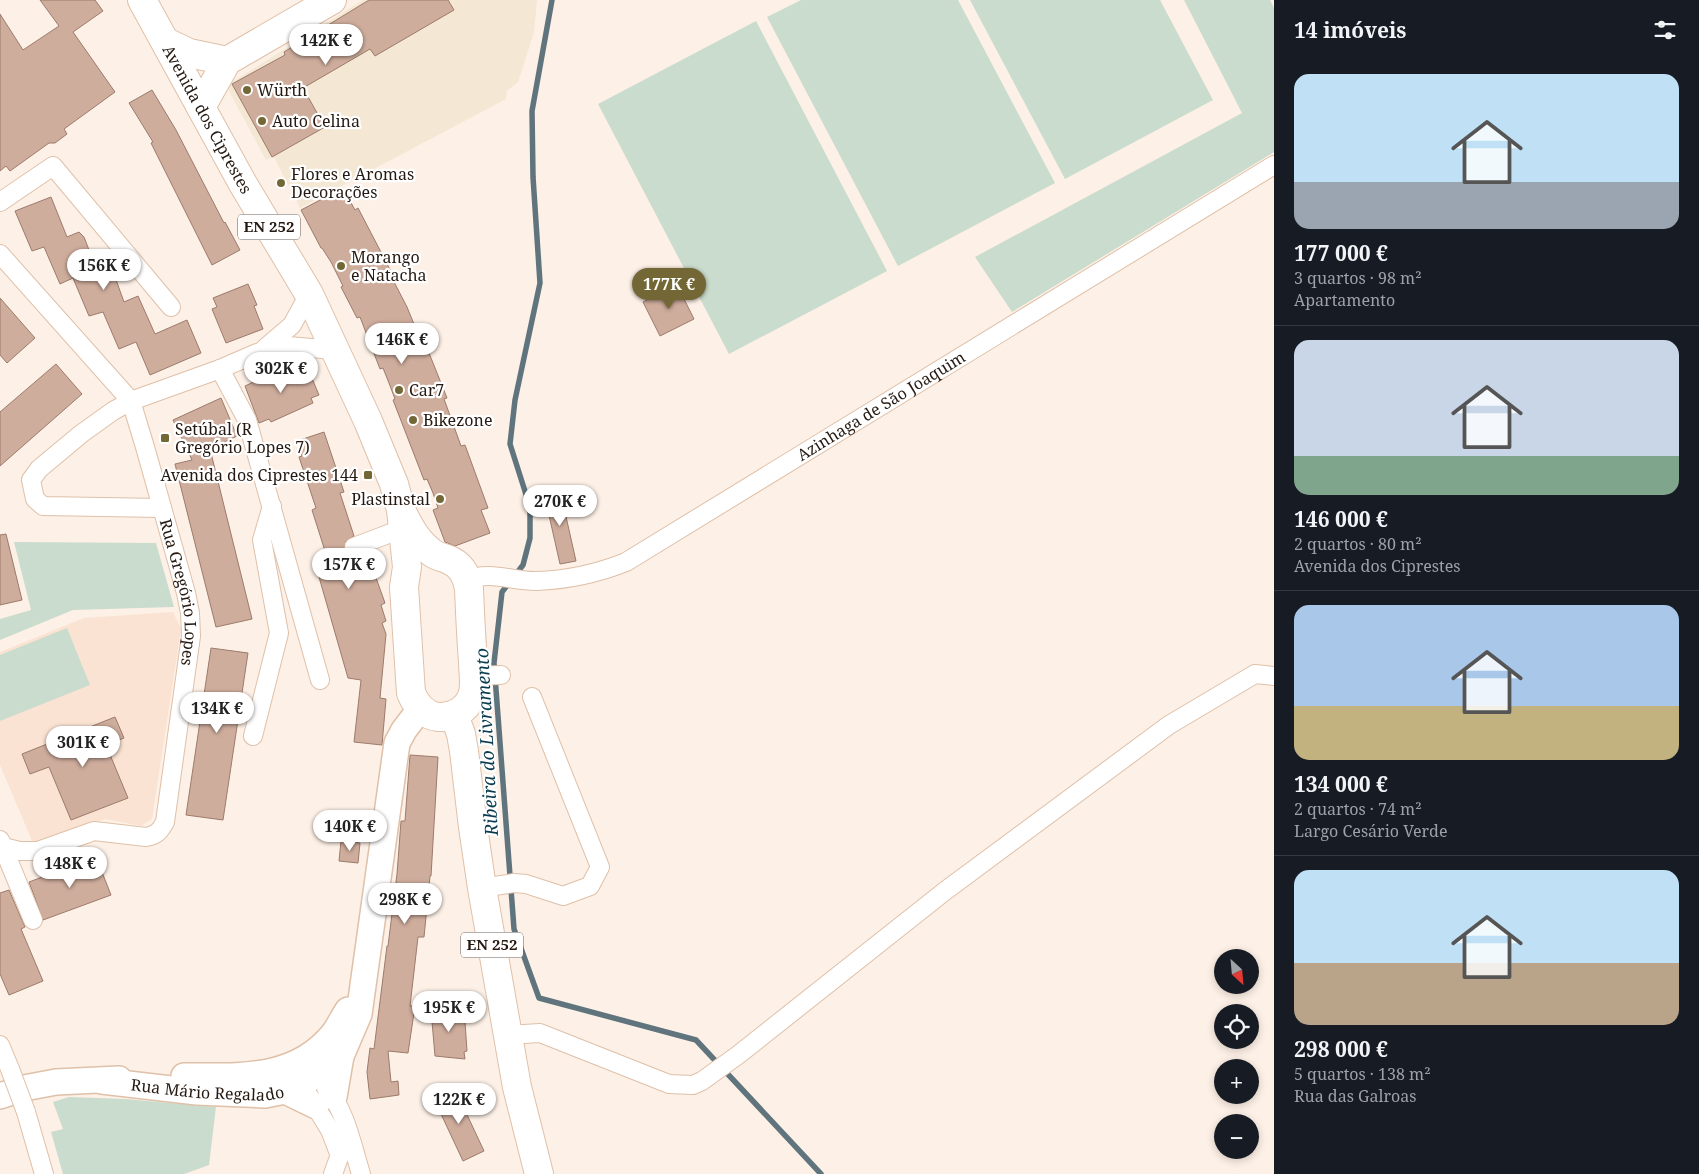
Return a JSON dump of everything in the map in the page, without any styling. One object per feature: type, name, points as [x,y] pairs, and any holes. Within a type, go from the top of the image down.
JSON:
[{"type":"main road","name":"Avenida dos Ciprestes","points":[[142,0],[243,184],[309,294],[368,421],[391,476],[396,489],[402,519],[407,567],[404,587],[411,693],[420,709]]},
{"type":"main road","points":[[201,107],[227,61],[332,0]]},
{"type":"main road","points":[[166,42],[189,53],[227,61]]},
{"type":"main road","name":"Avenida dos Ciprestes","points":[[402,519],[414,535],[431,552],[456,564],[463,570],[467,578]]},
{"type":"main road","points":[[406,579],[409,572],[421,561],[439,557]]},
{"type":"main road","points":[[285,1091],[325,1102],[341,1056],[359,1014],[396,750],[400,737],[420,709],[428,714],[445,717],[461,711],[472,697],[474,689],[486,676],[467,578]]},
{"type":"main road","name":"EN 252","points":[[454,715],[461,734],[464,751],[473,827],[489,887],[508,1035],[517,1087],[539,1174]]},
{"type":"main road","points":[[305,1071],[320,1048],[335,1032],[363,984]]},
{"type":"main road","points":[[305,1071],[326,1069],[341,1056]]},
{"type":"main road","name":"Rua Mário Regalado","points":[[0,1096],[46,1084],[163,1075],[242,1075],[305,1071]]},
{"type":"main road","name":"Rua Mário Regalado","points":[[102,1081],[197,1092],[265,1095],[285,1091],[305,1071]]},
{"type":"street","name":"Azinhaga de São Joaquim","points":[[467,578],[485,575],[534,581],[581,577],[626,562],[1274,165]]},
{"type":"street","points":[[0,202],[53,166],[172,307]]},
{"type":"street","points":[[0,254],[131,401]]},
{"type":"street","points":[[258,354],[288,330],[297,319],[309,294]]},
{"type":"street","points":[[162,508],[43,506],[35,499],[31,480],[38,469],[96,422],[131,401],[258,354],[288,346],[334,350]]},
{"type":"street","points":[[220,369],[247,420],[320,680]]},
{"type":"street","name":"Rua Gregório Lopes","points":[[1,845],[20,851],[38,851],[94,831],[146,836],[154,835],[160,831],[165,822],[191,636],[190,613],[186,593],[131,401]]},
{"type":"street","points":[[253,736],[279,632],[262,540],[272,506]]},
{"type":"street","points":[[354,547],[402,519]]},
{"type":"street","points":[[508,1035],[540,1033],[669,1084],[693,1085],[702,1081],[738,1056],[946,891],[1169,725],[1255,674],[1274,676]]},
{"type":"street","points":[[489,887],[514,883],[540,888],[563,896],[590,886],[600,867],[532,697]]},
{"type":"street","points":[[1,845],[33,920]]},
{"type":"street","points":[[0,1045],[26,1112],[44,1174]]},
{"type":"street","points":[[305,1071],[323,1085],[330,1130],[340,1156]]},
{"type":"street","points":[[325,1102],[348,1133],[361,1174]]},
{"type":"street","points":[[333,1174],[348,1133]]},
{"type":"shaded area","points":[[363,0],[537,0],[534,32],[518,82],[507,91],[506,99],[300,208],[274,157],[266,160],[227,85]]},
{"type":"shaded area","points":[[173,612],[181,629],[152,819],[141,826],[106,819],[33,843],[0,765],[0,652],[84,618]]},
{"type":"green space","points":[[801,0],[958,0],[1055,183],[898,266],[767,17]]},
{"type":"green space","points":[[970,0],[1160,0],[1213,100],[1065,179]]},
{"type":"green space","points":[[1184,0],[1270,0],[1274,8],[1274,152],[1012,312],[975,257],[1242,113]]},
{"type":"green space","points":[[756,21],[887,271],[729,354],[598,104]]},
{"type":"green space","points":[[14,542],[156,543],[174,607],[73,610],[0,640],[0,619],[31,610]]},
{"type":"green space","points":[[67,628],[90,685],[0,721],[0,655]]},
{"type":"green space","points":[[69,1097],[125,1099],[216,1107],[209,1165],[184,1174],[63,1174],[51,1132],[63,1129],[53,1102]]},
{"type":"building","points":[[40,0],[95,0],[103,11],[73,32],[115,92],[64,129],[67,134],[55,143],[49,143],[10,171],[6,166],[0,171],[0,14],[23,50],[59,26]]},
{"type":"building","points":[[369,0],[448,0],[454,10],[375,56],[370,49],[303,88],[325,127],[272,157],[232,84],[285,55],[284,52]]},
{"type":"building","points":[[152,90],[176,130],[240,250],[212,265],[151,143],[153,142],[129,103]]},
{"type":"building","points":[[343,188],[355,210],[358,208],[395,279],[393,280],[418,334],[421,333],[447,398],[444,399],[461,446],[465,445],[488,508],[481,510],[490,533],[455,546],[445,542],[433,510],[438,508],[433,493],[427,479],[424,480],[393,400],[395,399],[389,383],[383,368],[380,369],[360,317],[357,318],[331,262],[321,248],[301,210]]},
{"type":"building","points":[[51,197],[67,237],[79,232],[84,237],[96,268],[110,263],[124,302],[138,296],[155,334],[187,320],[201,353],[150,375],[136,342],[119,349],[103,312],[89,316],[73,278],[60,284],[44,247],[32,251],[15,211]]},
{"type":"building","points":[[248,284],[257,305],[254,306],[263,329],[226,343],[212,309],[217,307],[213,298]]},
{"type":"building","points":[[677,285],[694,319],[660,336],[643,302]]},
{"type":"building","points":[[0,298],[35,338],[7,363],[0,355]]},
{"type":"building","points":[[295,363],[303,380],[311,376],[319,395],[311,398],[313,403],[271,422],[269,419],[259,423],[245,386]]},
{"type":"building","points":[[56,364],[82,394],[0,466],[0,412]]},
{"type":"building","points":[[221,398],[237,436],[210,449],[252,619],[216,627],[175,464],[192,460],[173,420]]},
{"type":"building","points":[[324,432],[344,492],[340,493],[354,536],[346,541],[344,550],[347,555],[352,557],[361,556],[363,563],[370,561],[385,603],[381,605],[386,621],[382,623],[386,634],[380,698],[386,699],[382,745],[354,742],[361,680],[348,678],[319,577],[332,573],[312,510],[316,508],[299,457],[302,456],[297,441]]},
{"type":"building","points":[[560,490],[576,561],[560,564],[544,493]]},
{"type":"building","points":[[6,534],[22,600],[0,605],[0,535]]},
{"type":"building","points":[[211,648],[248,653],[223,820],[186,815]]},
{"type":"building","points":[[115,717],[124,738],[106,745],[128,798],[71,820],[49,767],[30,774],[22,754]]},
{"type":"building","points":[[410,755],[438,757],[431,876],[424,937],[418,937],[410,1006],[415,1006],[408,1053],[388,1051],[391,1082],[398,1081],[399,1095],[370,1099],[367,1072],[370,1048],[374,1049],[388,946],[397,874],[401,821],[405,821]]},
{"type":"building","points":[[341,841],[360,843],[358,863],[339,861]]},
{"type":"building","points":[[96,857],[111,895],[43,920],[29,882]]},
{"type":"building","points":[[9,890],[25,927],[21,929],[43,981],[9,995],[0,974],[0,893]]},
{"type":"building","points":[[461,1007],[462,1022],[465,1022],[467,1051],[464,1052],[465,1059],[435,1056],[431,1010]]},
{"type":"building","points":[[455,1089],[484,1151],[463,1161],[434,1099]]},
{"type":"waterway","name":"Ribeira do Livramento","points":[[552,0],[532,111],[533,177],[540,283],[515,400],[510,444],[530,507],[530,538],[523,565],[502,592],[494,663],[514,929],[539,998],[696,1040],[821,1174]]},
{"type":"place","name":"Würth","points":[[247,90]]},
{"type":"place","name":"Auto Celina","points":[[262,121]]},
{"type":"place","name":"Flores e Aromas Decorações","points":[[281,183]]},
{"type":"place","name":"Morango e Natacha","points":[[341,266]]},
{"type":"place","name":"Car7","points":[[399,390]]},
{"type":"place","name":"Bikezone","points":[[413,420]]},
{"type":"place","name":"Setúbal (R Gregório Lopes 7)","points":[[165,438]]},
{"type":"place","name":"Avenida dos Ciprestes 144","points":[[368,475]]},
{"type":"place","name":"Plastinstal","points":[[440,499]]}]
